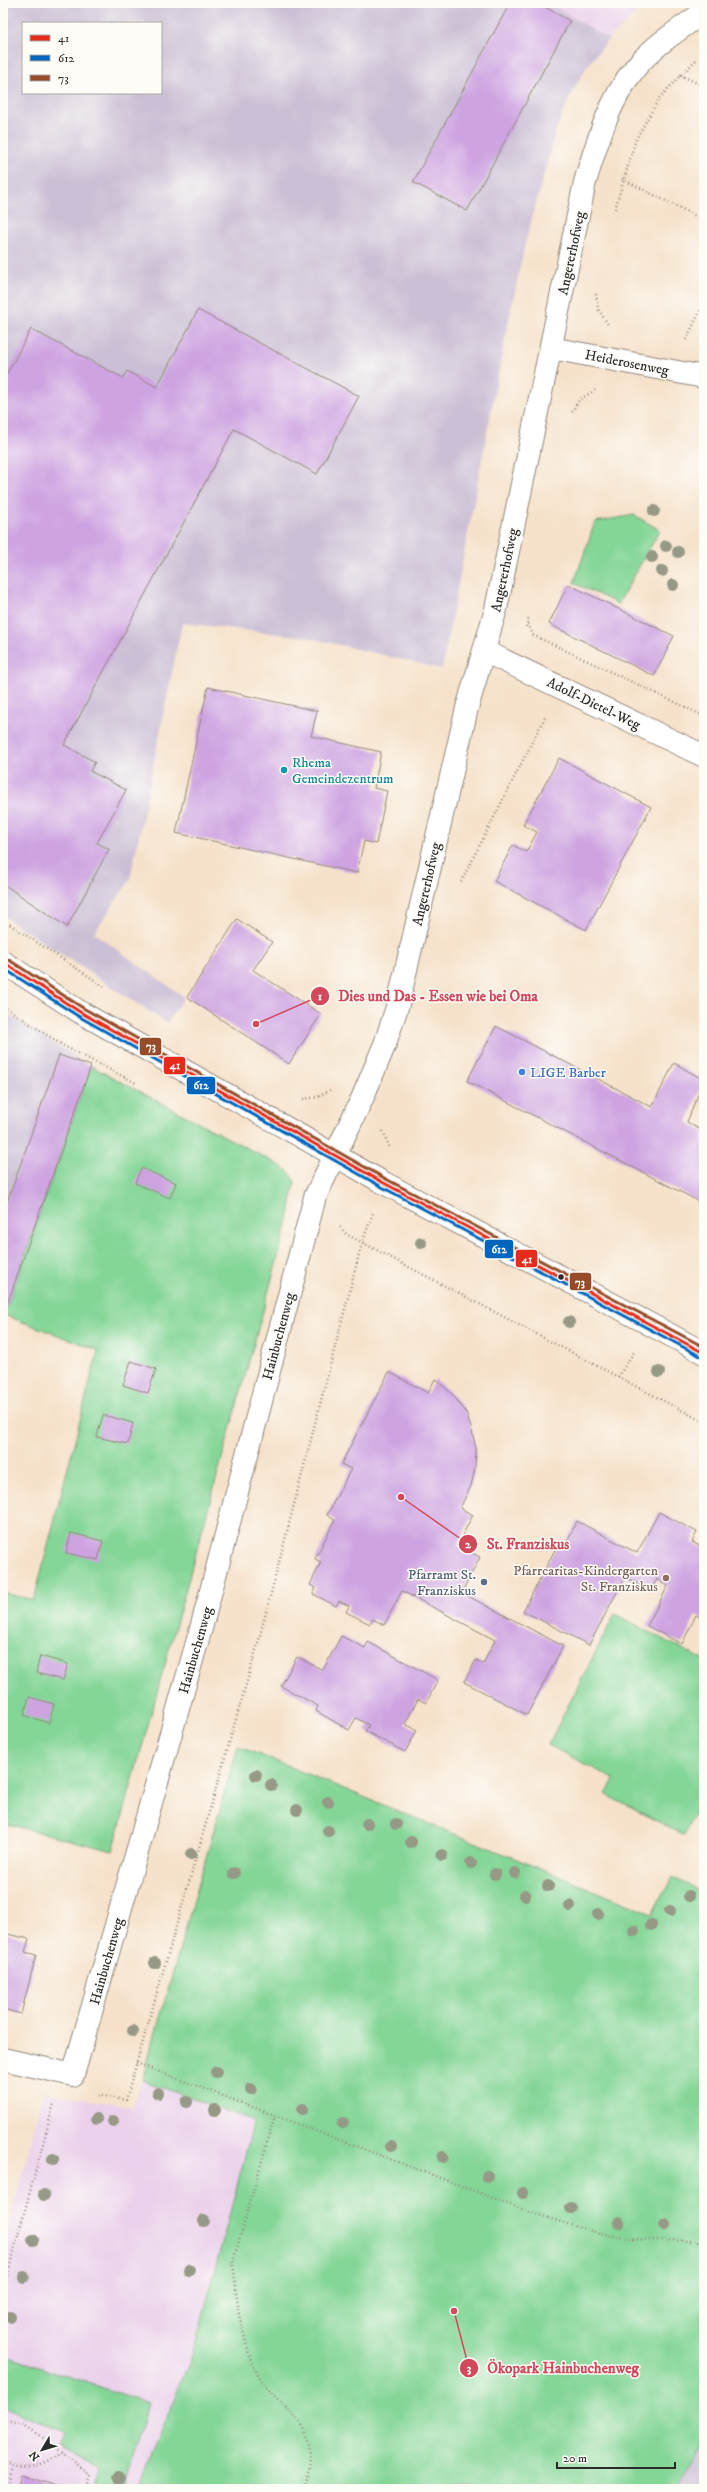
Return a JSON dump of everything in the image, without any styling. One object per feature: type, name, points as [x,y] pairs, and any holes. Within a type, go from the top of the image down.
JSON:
[{"type":"street","name":"Angererhofweg","points":[[334,1155],[362,1100],[385,1044],[398,1004],[467,708],[496,609],[586,182],[599,136],[613,102],[636,68],[660,44],[704,12]]},
{"type":"street","name":"Heiderosenweg","points":[[551,348],[704,377]]},
{"type":"street","name":"Adolf-Dietel-Weg","points":[[484,650],[704,756]]},
{"type":"street","points":[[3,962],[80,1012],[334,1155],[704,1353]]},
{"type":"street","name":"Hainbuchenweg","points":[[3,2059],[73,2075],[202,1626],[315,1197],[334,1155]]},
{"type":"path","points":[[613,215],[622,179],[636,139],[660,97],[699,56]]},
{"type":"path","points":[[680,75],[704,86]]},
{"type":"path","points":[[622,179],[704,220]]},
{"type":"path","points":[[592,302],[595,288]]},
{"type":"path","points":[[686,341],[704,303]]},
{"type":"path","points":[[568,413],[569,406]]},
{"type":"path","points":[[509,662],[528,623],[530,615]]},
{"type":"path","points":[[528,623],[533,634],[704,716]]},
{"type":"path","points":[[457,886],[550,708]]},
{"type":"path","points":[[3,920],[107,988]]},
{"type":"path","points":[[3,1006],[64,1046],[139,1084]]},
{"type":"path","points":[[302,1099],[318,1097],[332,1088]]},
{"type":"path","points":[[384,1125],[385,1137],[394,1155]]},
{"type":"path","points":[[315,1197],[346,1234],[704,1422]]},
{"type":"path","points":[[96,2094],[126,2100],[258,1643],[362,1243]]},
{"type":"path","points":[[136,2063],[530,2212],[579,2227],[624,2238],[684,2240],[704,2243]]},
{"type":"path","points":[[3,2291],[56,2095]]},
{"type":"path","points":[[275,2115],[233,2262],[239,2315],[251,2362],[265,2386],[301,2423],[309,2443],[311,2465],[304,2489]]},
{"type":"path","points":[[3,2420],[24,2425],[90,2474],[85,2489]]},
{"type":"path","points":[[3,2459],[14,2466],[40,2466],[63,2453]]},
{"type":"path","points":[[7,2489],[14,2466]]},
{"type":"shaded area","points":[[3,3],[548,3],[609,39],[586,68],[568,101],[556,130],[525,244],[507,328],[442,669],[306,637],[182,623],[130,880],[94,933],[184,997],[167,1023],[3,916]]},
{"type":"shaded area","points":[[548,3],[646,3],[609,39]]},
{"type":"shaded area","points":[[3,1011],[91,1066],[4,1315],[3,1315]]},
{"type":"shaded area","points":[[142,2080],[254,2121],[194,2350],[138,2489],[3,2489],[3,2247],[44,2092],[133,2107]]},
{"type":"shaded area","points":[[704,2443],[704,2489],[677,2489]]},
{"type":"green space","points":[[634,515],[660,530],[618,604],[574,583],[595,522]]},
{"type":"green space","points":[[91,1066],[281,1166],[290,1173],[295,1182],[287,1225],[113,1851],[3,1823],[3,1593],[34,1600],[98,1350],[4,1315]]},
{"type":"green space","points":[[615,1614],[704,1660],[704,1795],[684,1835],[606,1795],[614,1779],[548,1745]]},
{"type":"green space","points":[[238,1746],[652,1914],[672,1877],[704,1893],[704,2443],[677,2489],[138,2489],[194,2350],[254,2121],[142,2080]]},
{"type":"green space","points":[[6,2356],[149,2403],[123,2489],[94,2489],[99,2469],[59,2442],[65,2431],[3,2407],[3,2365]]},
{"type":"building","points":[[510,3],[538,3],[570,21],[467,211],[413,182]]},
{"type":"building","points":[[198,310],[359,396],[317,474],[234,429],[64,745],[95,762],[90,771],[126,790],[97,843],[109,849],[67,927],[3,884],[3,381],[31,329],[123,378],[127,371],[157,387]]},
{"type":"building","points":[[568,584],[674,636],[654,676],[549,624]]},
{"type":"building","name":"Rhema Gemeindezentrum","points":[[208,687],[317,711],[311,736],[381,752],[374,788],[387,791],[376,844],[364,841],[357,873],[176,833]]},
{"type":"building","points":[[559,758],[651,807],[586,930],[494,881],[513,845],[526,852],[537,832],[523,825]]},
{"type":"building","points":[[237,919],[272,942],[253,970],[321,1014],[289,1064],[187,997]]},
{"type":"building","points":[[496,1026],[652,1107],[674,1063],[704,1080],[687,1122],[704,1132],[704,1204],[467,1081]]},
{"type":"building","points":[[59,1055],[91,1066],[3,1316],[3,1214]]},
{"type":"building","points":[[141,1168],[176,1183],[170,1198],[135,1183]]},
{"type":"building","points":[[131,1361],[156,1369],[148,1393],[123,1385]]},
{"type":"building","points":[[389,1372],[428,1393],[435,1379],[452,1394],[466,1412],[476,1449],[475,1468],[471,1486],[460,1508],[473,1515],[457,1545],[480,1557],[462,1593],[563,1646],[527,1715],[464,1682],[476,1660],[483,1664],[495,1640],[402,1591],[384,1625],[373,1619],[370,1624],[346,1612],[349,1606],[339,1601],[336,1606],[313,1594],[316,1588],[310,1585],[321,1562],[315,1559],[335,1520],[327,1515],[351,1469],[341,1464]]},
{"type":"building","points":[[103,1415],[133,1423],[128,1444],[97,1437]]},
{"type":"building","points":[[659,1512],[697,1532],[692,1542],[704,1548],[704,1619],[696,1615],[682,1644],[647,1626],[668,1586],[657,1579],[651,1591],[625,1577],[589,1645],[523,1611],[559,1542],[565,1545],[577,1521],[637,1553]]},
{"type":"building","points":[[71,1533],[103,1541],[98,1560],[66,1553]]},
{"type":"building","points":[[341,1636],[365,1648],[368,1642],[438,1680],[426,1703],[418,1699],[405,1724],[417,1730],[405,1752],[365,1731],[369,1725],[356,1718],[349,1730],[316,1711],[318,1706],[281,1686],[297,1657],[323,1670]]},
{"type":"building","points":[[40,1656],[68,1664],[63,1680],[36,1673]]},
{"type":"building","points":[[29,1697],[54,1704],[49,1723],[24,1715]]},
{"type":"building","points":[[3,1933],[29,1939],[25,1952],[36,1955],[21,2014],[3,2009]]},
{"type":"building","points":[[23,2475],[64,2489],[19,2489]]},
{"type":"transit line","name":"73","points":[[6,958],[83,1008],[386,1179],[704,1347]]},
{"type":"transit line","name":"41","points":[[3,962],[80,1012],[384,1183],[704,1353]]},
{"type":"transit line","name":"612","points":[[3,968],[78,1016],[382,1187],[702,1357]]},
{"type":"place","name":"Rhema Gemeindezentrum","points":[[284,770]]},
{"type":"place","name":"Dies und Das - Essen wie bei Oma","points":[[256,1024]]},
{"type":"place","name":"LIGE Barber","points":[[522,1072]]},
{"type":"place","name":"St. Franziskus","points":[[401,1497]]},
{"type":"place","name":"Pfarrcaritas-Kindergarten St. Franziskus","points":[[666,1578]]},
{"type":"place","name":"Pfarramt St. Franziskus","points":[[484,1582]]},
{"type":"place","name":"Ökopark Hainbuchenweg","points":[[454,2311]]}]
